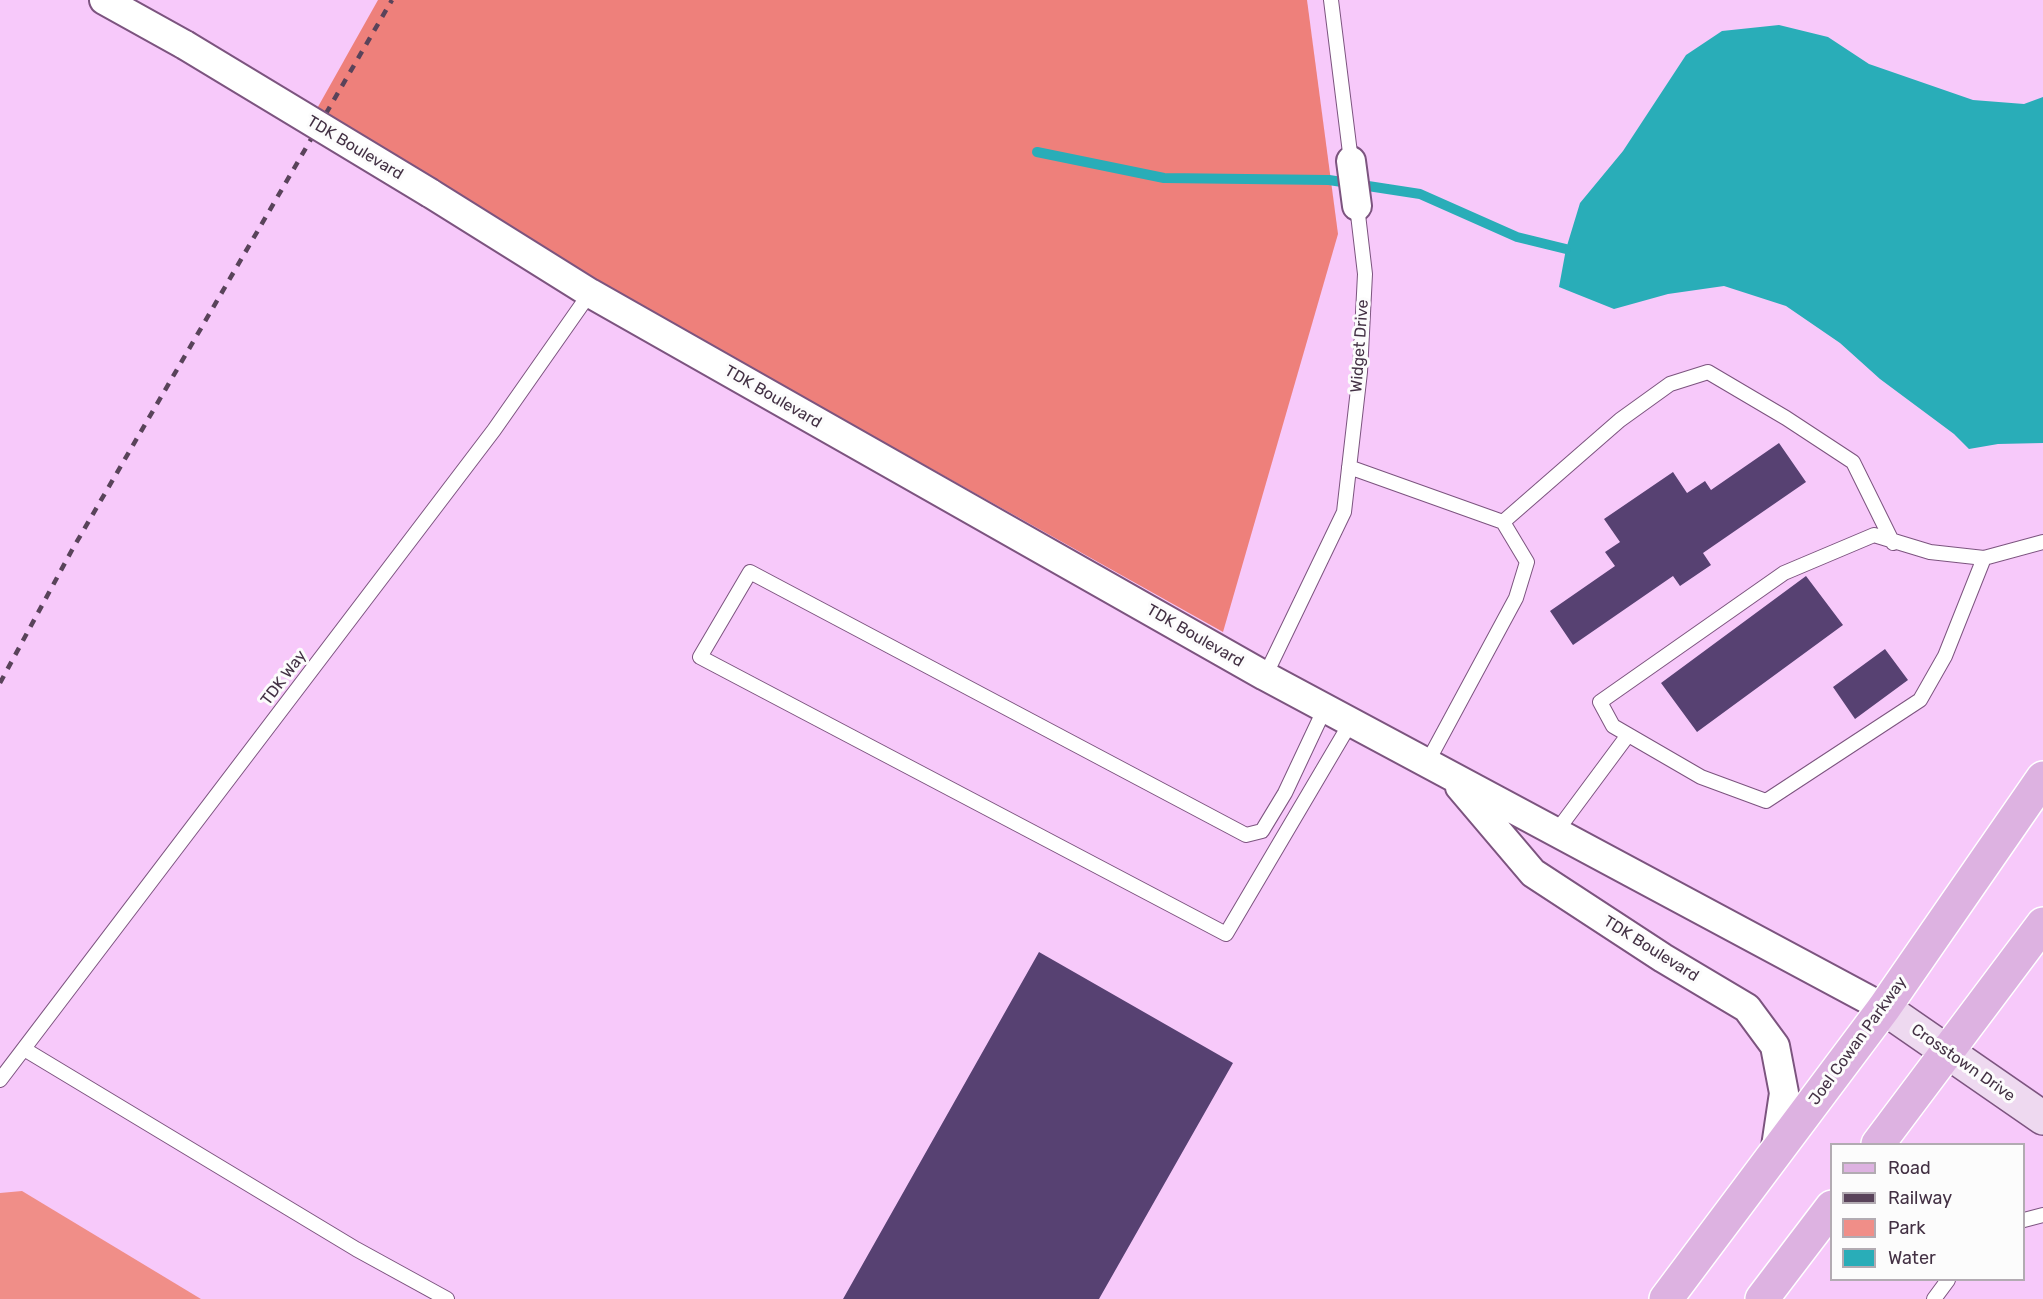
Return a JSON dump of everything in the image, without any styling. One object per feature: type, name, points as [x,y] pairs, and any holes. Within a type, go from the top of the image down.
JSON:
[{"type":"main road","name":"Joel Cowan Parkway","points":[[1666,1299],[1884,1008],[2043,778]]},
{"type":"main road","points":[[1879,1143],[2043,924]]},
{"type":"main road","points":[[1762,1299],[1830,1210]]},
{"type":"street","name":"TDK Boulevard","points":[[104,0],[185,45],[430,193],[590,294],[1265,676],[1884,1008]]},
{"type":"street","name":"Widget Drive","points":[[1351,161],[1357,206]]},
{"type":"street","name":"TDK Boulevard","points":[[1439,769],[1533,873],[1663,958],[1747,1008],[1775,1046],[1784,1093],[1775,1154]]},
{"type":"street","name":"Crosstown Drive","points":[[1884,1008],[1947,1054],[2043,1118]]},
{"type":"lane","name":"Widget Drive","points":[[1331,0],[1351,161]]},
{"type":"lane","name":"Widget Drive","points":[[1265,676],[1344,512],[1360,372],[1365,274],[1357,206]]},
{"type":"lane","name":"TDK Way","points":[[0,1080],[494,430],[590,294]]},
{"type":"lane","points":[[1503,522],[1620,420],[1670,384],[1708,372],[1786,417],[1853,462],[1893,543]]},
{"type":"lane","points":[[1349,467],[1503,522],[1527,562],[1516,598],[1439,769]]},
{"type":"lane","points":[[1984,558],[1945,656],[1920,700],[1766,801],[1701,777],[1628,735],[1613,726],[1600,702],[1784,573],[1874,535],[1893,543],[1930,552],[1984,558],[2043,542]]},
{"type":"lane","points":[[1325,708],[1285,793],[1262,831],[1246,835],[750,572],[700,657],[1226,934],[1351,722]]},
{"type":"lane","points":[[1556,832],[1628,735]]},
{"type":"lane","points":[[24,1049],[356,1248],[447,1299]]},
{"type":"lane","points":[[2025,1220],[2043,1215]]},
{"type":"lane","points":[[1934,1299],[1947,1281]]},
{"type":"green space","points":[[22,1191],[201,1299],[0,1299],[0,1193]]},
{"type":"shaded area","points":[[378,0],[1307,0],[1338,234],[1223,632],[310,121]]},
{"type":"water","points":[[1779,25],[1828,37],[1869,64],[1973,100],[2024,104],[2043,97],[2043,443],[1998,444],[1969,449],[1954,434],[1880,379],[1840,343],[1786,306],[1724,286],[1668,294],[1614,309],[1559,287],[1566,249],[1580,203],[1623,151],[1686,55],[1722,31]]},
{"type":"building","points":[[1779,443],[1806,482],[1703,553],[1711,565],[1680,586],[1673,576],[1573,645],[1550,611],[1615,566],[1605,552],[1620,542],[1604,519],[1673,472],[1687,493],[1705,481],[1711,490]]},
{"type":"building","points":[[1806,576],[1843,625],[1697,732],[1661,683]]},
{"type":"building","points":[[1885,649],[1908,680],[1855,719],[1833,687]]},
{"type":"building","points":[[1039,952],[1233,1063],[1099,1299],[843,1299]]},
{"type":"waterway","points":[[1037,152],[1164,178],[1329,180],[1420,194],[1517,237],[1566,249]]},
{"type":"railway","points":[[0,683],[72,550],[392,0]]}]
